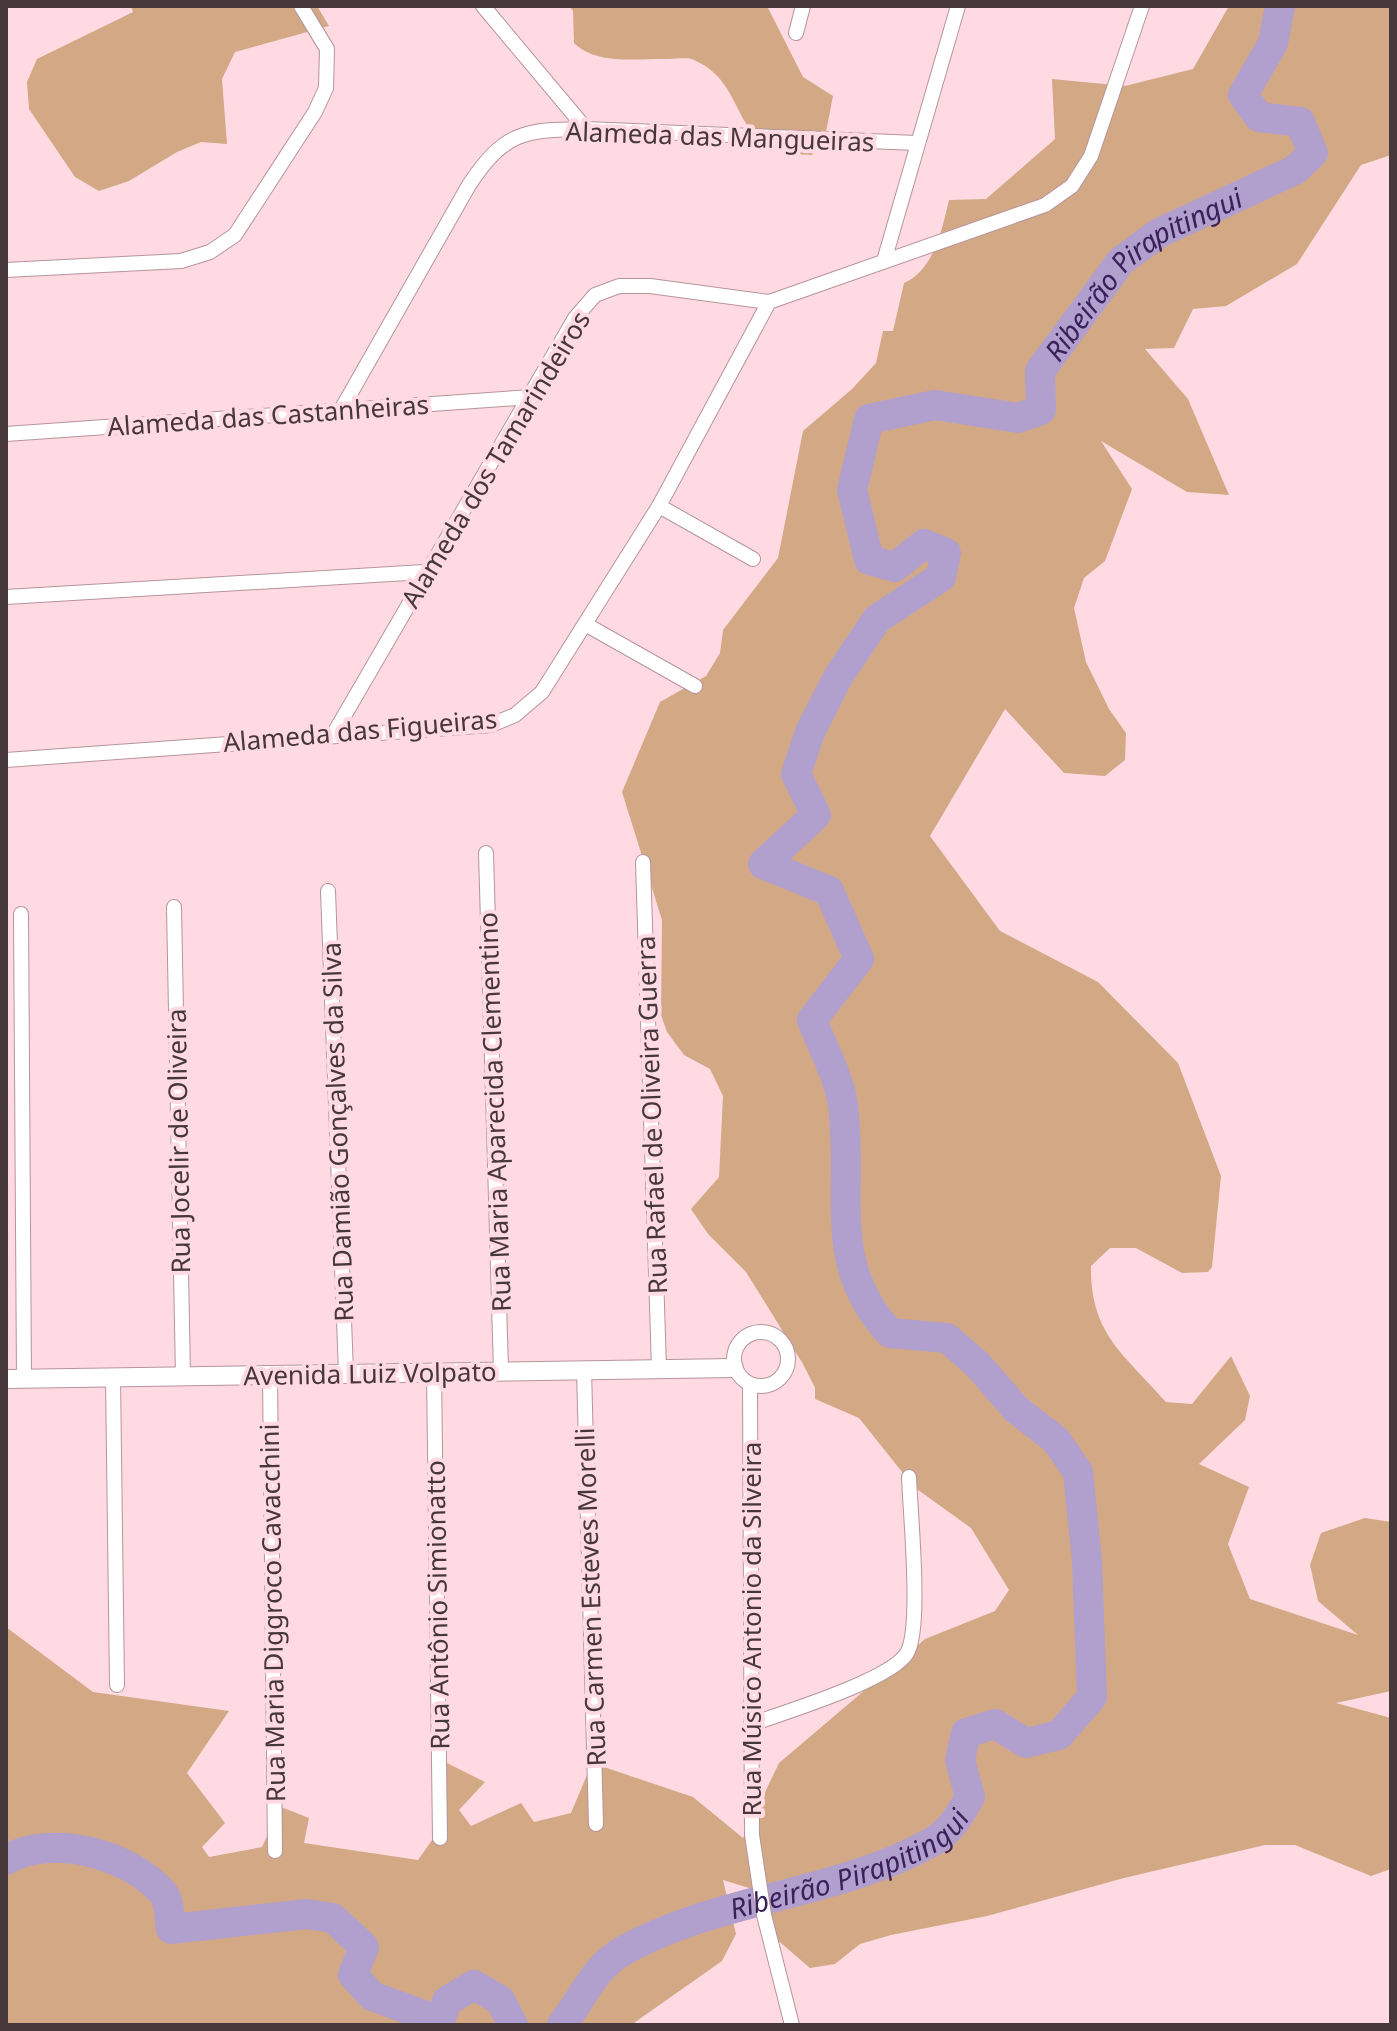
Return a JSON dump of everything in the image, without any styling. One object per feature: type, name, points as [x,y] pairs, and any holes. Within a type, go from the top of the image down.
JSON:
[{"type":"street","points":[[6,270],[181,261],[210,252],[235,235],[315,112],[326,88],[327,49],[301,6]]},
{"type":"street","points":[[483,6],[586,129]]},
{"type":"street","points":[[796,33],[803,6]]},
{"type":"street","points":[[884,261],[958,6]]},
{"type":"street","points":[[769,302],[1045,205],[1072,186],[1091,156],[1142,6]]},
{"type":"street","name":"Alameda das Mangueiras","points":[[341,410],[413,277],[486,160],[504,142],[543,130],[586,129],[916,143]]},
{"type":"street","name":"Alameda dos Tamarindeiros","points":[[333,735],[424,572],[531,397],[575,318],[595,295],[619,286],[650,286],[769,302]]},
{"type":"street","name":"Alameda das Figueiras","points":[[6,760],[491,725],[515,715],[542,692],[659,506],[769,302]]},
{"type":"street","name":"Alameda das Castanheiras","points":[[6,434],[531,397]]},
{"type":"street","points":[[659,506],[753,559]]},
{"type":"street","points":[[6,597],[424,572]]},
{"type":"street","points":[[585,624],[695,686]]},
{"type":"street","name":"Rua Maria Aparecida Clementino","points":[[486,853],[501,1371]]},
{"type":"street","name":"Rua Rafael de Oliveira Guerra","points":[[643,862],[659,1369]]},
{"type":"street","name":"Rua Damião Gonçalves da Silva","points":[[328,891],[346,1373]]},
{"type":"street","name":"Rua Jocelir de Oliveira","points":[[174,907],[183,1376]]},
{"type":"street","points":[[15,1379],[21,914]]},
{"type":"street","points":[[764,1332],[782,1342],[788,1361],[779,1380],[771,1385],[750,1384],[734,1368],[734,1356],[744,1338],[764,1332]]},
{"type":"street","name":"Avenida Luiz Volpato","points":[[15,1379],[734,1368]]},
{"type":"street","name":"Rua Carmen Esteves Morelli","points":[[584,1370],[596,1824]]},
{"type":"street","name":"Rua Antônio Simionatto","points":[[434,1372],[440,1838]]},
{"type":"street","name":"Rua Maria Diggroco Cavacchini","points":[[270,1374],[275,1851]]},
{"type":"street","points":[[113,1377],[117,1685]]},
{"type":"street","name":"Rua Músico Antonio da Silveira","points":[[750,1384],[755,1874],[792,2025]]},
{"type":"street","points":[[752,1724],[863,1682],[891,1669],[906,1655],[912,1642],[913,1611],[909,1477]]},
{"type":"shaded area","points":[[131,6],[317,6],[329,26],[235,52],[222,79],[227,144],[201,142],[177,152],[129,181],[99,191],[75,177],[29,109],[27,82],[37,59],[133,12]]},
{"type":"shaded area","points":[[569,6],[767,6],[803,77],[833,96],[826,132],[812,155],[784,151],[765,143],[752,131],[725,86],[712,71],[688,59],[606,58],[583,50],[574,43],[573,11]]},
{"type":"shaded area","points":[[1229,6],[1391,6],[1391,155],[1361,165],[1297,264],[1226,306],[1193,309],[1174,348],[1145,349],[1188,399],[1229,495],[1187,492],[1101,441],[1132,489],[1105,561],[1084,578],[1074,608],[1086,662],[1109,709],[1126,733],[1125,760],[1105,776],[1064,773],[1005,709],[930,836],[1000,931],[1098,982],[1178,1063],[1221,1176],[1212,1267],[1208,1272],[1182,1273],[1136,1248],[1110,1248],[1091,1266],[1092,1289],[1096,1309],[1112,1342],[1166,1402],[1192,1404],[1231,1356],[1250,1396],[1245,1420],[1199,1464],[1249,1487],[1228,1544],[1250,1599],[1358,1635],[1318,1601],[1310,1565],[1321,1533],[1365,1518],[1391,1522],[1391,1691],[1336,1703],[1391,1718],[1391,1869],[1371,1876],[1295,1845],[1265,1845],[1124,1878],[987,1916],[891,1935],[860,1944],[835,1964],[810,1968],[774,1937],[766,1893],[723,1880],[736,1934],[722,1961],[631,2025],[6,2025],[6,1627],[93,1692],[229,1711],[187,1773],[225,1823],[202,1847],[209,1857],[262,1847],[281,1807],[309,1818],[304,1843],[418,1860],[437,1833],[435,1757],[485,1782],[459,1810],[471,1826],[521,1803],[534,1822],[571,1813],[592,1763],[693,1797],[743,1838],[779,1763],[925,1639],[995,1611],[1009,1590],[971,1528],[914,1487],[859,1418],[815,1399],[815,1388],[803,1364],[746,1272],[708,1234],[691,1209],[719,1177],[723,1096],[710,1069],[684,1055],[667,1032],[661,1015],[662,920],[622,792],[660,702],[706,676],[720,653],[723,630],[778,558],[803,431],[852,389],[876,363],[883,331],[893,331],[904,283],[923,269],[930,259],[940,236],[949,200],[986,199],[1055,139],[1052,79],[1125,86],[1193,69]]},
{"type":"waterway","name":"Ribeirão Pirapitingui","points":[[562,2025],[603,1966],[623,1951],[699,1919],[858,1874],[932,1842],[949,1828],[970,1797],[960,1760],[966,1733],[995,1724],[1026,1743],[1059,1735],[1092,1697],[1087,1561],[1078,1472],[1056,1440],[1016,1409],[978,1365],[947,1338],[890,1333],[870,1307],[849,1253],[846,1137],[841,1095],[812,1020],[859,959],[829,891],[763,864],[816,815],[796,774],[810,732],[838,677],[877,619],[941,577],[946,553],[924,544],[895,567],[869,560],[852,490],[869,419],[935,405],[1018,418],[1041,410],[1040,371],[1121,261],[1159,233],[1295,170],[1313,153],[1300,122],[1259,117],[1243,95],[1273,43],[1280,6]]},
{"type":"waterway","name":"Ribeirão Pirapitingui","points":[[6,1860],[44,1848],[66,1848],[110,1858],[149,1879],[163,1893],[171,1929],[307,1914],[333,1918],[364,1947],[353,1975],[372,1996],[440,2021],[447,2001],[474,1985],[500,2000],[513,2025]]}]
